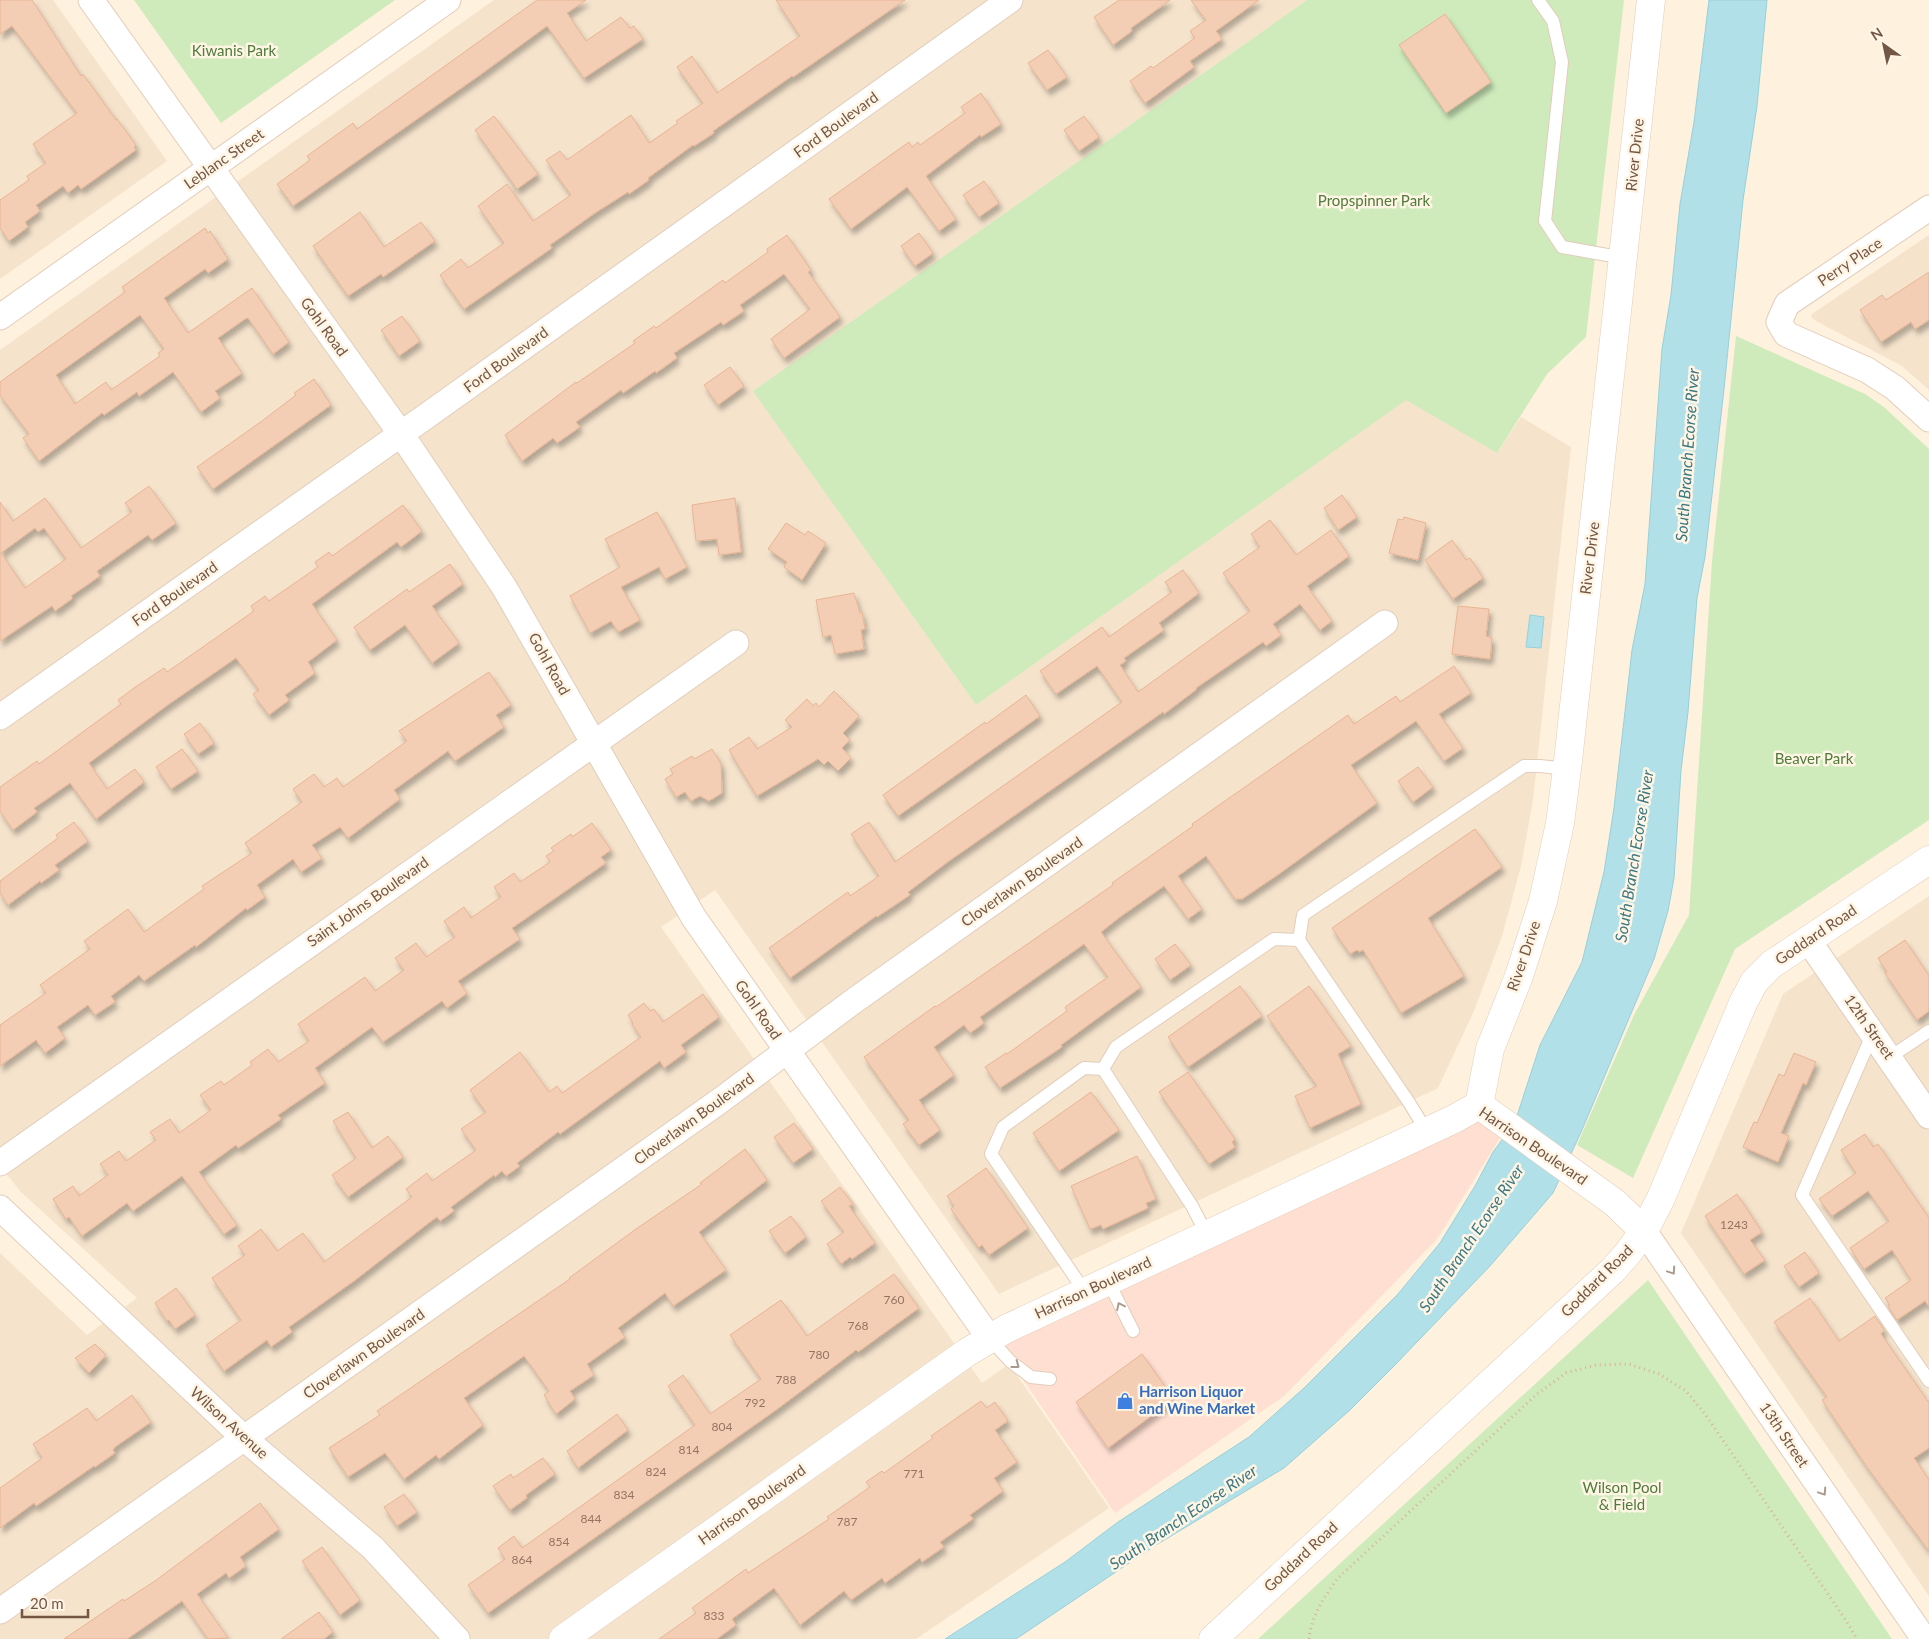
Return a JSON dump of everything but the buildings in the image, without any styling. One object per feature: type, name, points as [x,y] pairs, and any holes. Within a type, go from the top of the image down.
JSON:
[{"type":"street","name":"Gohl Road","points":[[92,0],[401,434],[504,587],[694,918],[990,1338]]},
{"type":"street","name":"Leblanc Street","points":[[0,317],[448,0]]},
{"type":"street","name":"Ford Boulevard","points":[[0,717],[1010,0]]},
{"type":"street","name":"River Drive","points":[[1479,1105],[1490,1049],[1519,976],[1543,900],[1560,823],[1624,258],[1651,0]]},
{"type":"street","name":"Perry Place","points":[[1929,208],[1787,304],[1779,322],[1786,334],[1867,370],[1895,388],[1929,419]]},
{"type":"street","name":"Cloverlawn Boulevard","points":[[0,1611],[721,1100],[875,986],[1385,623]]},
{"type":"street","name":"Saint Johns Boulevard","points":[[0,1163],[736,642]]},
{"type":"street","name":"Goddard Road","points":[[1213,1639],[1613,1270],[1628,1253],[1644,1231],[1661,1198],[1754,982],[1772,964],[1929,860]]},
{"type":"street","name":"12th Street","points":[[1808,940],[1929,1116]]},
{"type":"street","name":"Harrison Boulevard","points":[[563,1639],[924,1383],[1006,1328],[1427,1132],[1479,1105],[1508,1124],[1623,1210],[1644,1231]]},
{"type":"street","name":"Wilson Avenue","points":[[0,1208],[244,1439],[373,1548],[457,1639]]},
{"type":"street","name":"13th Street","points":[[1644,1231],[1924,1639]]},
{"type":"lane","points":[[1538,0],[1553,21],[1562,62],[1545,221],[1562,247],[1624,258]]},
{"type":"lane","points":[[1427,1132],[1299,940],[1302,915],[1524,766],[1567,769]]},
{"type":"lane","points":[[1103,1069],[1116,1047],[1274,939],[1299,940]]},
{"type":"lane","points":[[1890,1057],[1929,1031]]},
{"type":"lane","points":[[1873,1033],[1802,1195],[1929,1382]]},
{"type":"lane","points":[[1103,1069],[1084,1068],[1003,1127],[992,1154],[1133,1331]]},
{"type":"lane","points":[[1103,1069],[1192,1206],[1207,1235]]},
{"type":"lane","points":[[990,1338],[1010,1361],[1031,1377],[1050,1379]]},
{"type":"path","points":[[1309,1639],[1310,1631],[1321,1602],[1338,1578],[1536,1394],[1566,1373],[1596,1365],[1629,1364],[1660,1374],[1686,1391],[1705,1414],[1857,1639]]},
{"type":"shaded area","points":[[0,0],[53,0],[167,161],[0,279]]},
{"type":"shaded area","points":[[494,0],[1307,0],[754,391],[976,705],[1406,399],[1497,453],[1521,417],[1571,447],[1533,800],[1521,866],[1502,936],[1474,1011],[1438,1088],[999,1294],[715,890],[661,927],[982,1383],[1009,1364],[1109,1508],[916,1639],[0,1639],[0,1253],[87,1335],[137,1298],[21,1192],[0,1166],[0,350]]},
{"type":"shaded area","points":[[1929,235],[1929,390],[1902,366],[1811,317],[1812,314]]},
{"type":"shaded area","points":[[1929,896],[1929,1596],[1681,1233],[1783,994]]},
{"type":"shaded area","points":[[1479,1105],[1508,1125],[1437,1239],[1284,1396],[1115,1513],[1010,1361],[990,1339]]},
{"type":"green space","name":"Kiwanis Park","points":[[134,0],[395,0],[221,123]]},
{"type":"green space","name":"Propspinner Park","points":[[1307,0],[1624,0],[1586,337],[1547,374],[1497,453],[1406,400],[976,705],[753,391]]},
{"type":"green space","name":"Beaver Park","points":[[1736,336],[1865,394],[1884,407],[1929,449],[1929,820],[1735,949],[1633,1178],[1577,1145],[1634,1015],[1689,915],[1712,561]]},
{"type":"green space","name":"Wilson Pool & Field","points":[[1648,1280],[1892,1639],[1258,1639]]},
{"type":"water","name":"South Branch Ecorse River","points":[[1709,0],[1767,0],[1757,106],[1743,200],[1705,557],[1697,598],[1688,712],[1681,771],[1674,878],[1668,911],[1654,959],[1582,1130],[1553,1193],[1490,1266],[1394,1366],[1350,1410],[1284,1468],[1156,1545],[1016,1639],[945,1639],[1065,1562],[1118,1522],[1249,1437],[1304,1388],[1398,1294],[1440,1243],[1475,1186],[1493,1152],[1515,1122],[1540,1045],[1582,962],[1604,872],[1614,808],[1632,650],[1645,584],[1662,349],[1671,295],[1680,204],[1694,122]]},
{"type":"water","points":[[1530,615],[1544,617],[1541,648],[1526,647]]},
{"type":"place","name":"Harrison Liquor and Wine Market","points":[[1125,1401]]}]
